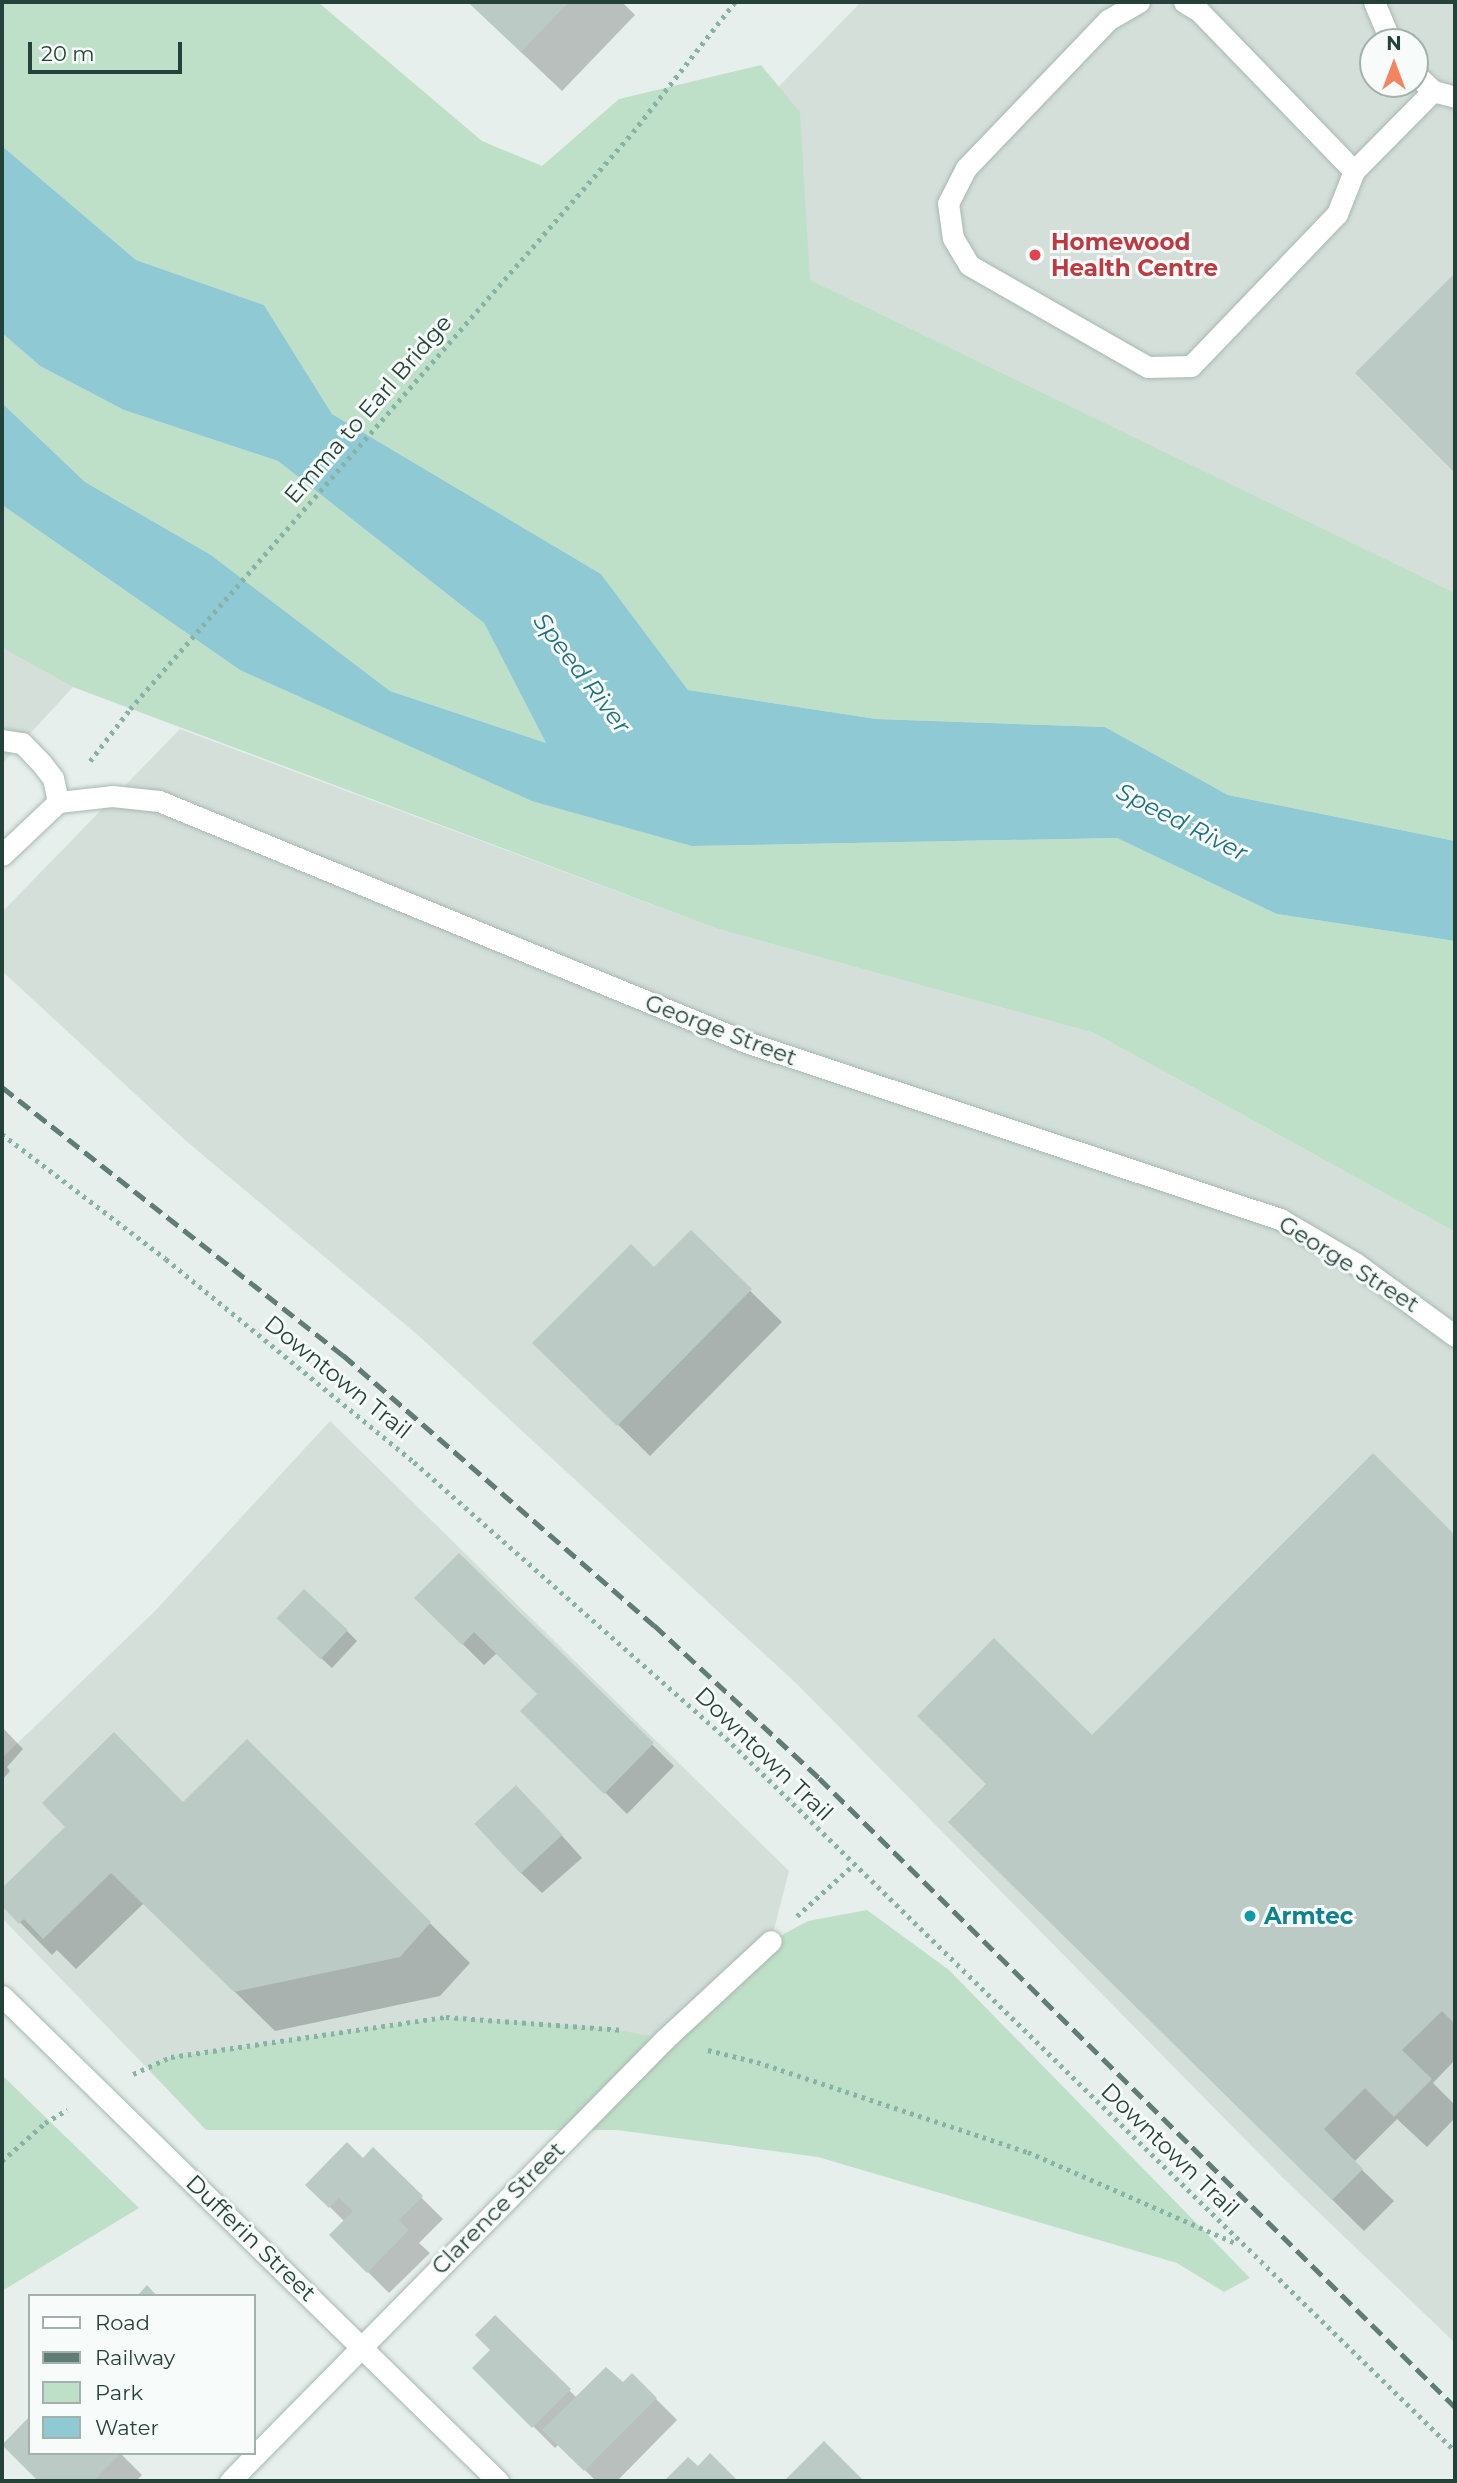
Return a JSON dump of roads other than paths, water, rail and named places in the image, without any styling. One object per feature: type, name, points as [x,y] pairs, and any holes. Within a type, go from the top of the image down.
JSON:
[{"type":"street","points":[[1139,2],[1108,20],[966,168],[948,202],[953,237],[969,265],[1148,367],[1191,366],[1337,215],[1354,171],[1433,91]]},
{"type":"street","points":[[1184,2],[1199,11],[1354,171]]},
{"type":"street","points":[[1374,2],[1385,28]]},
{"type":"street","points":[[1429,87],[1433,91],[1455,97]]},
{"type":"street","points":[[2,740],[22,743],[42,764],[53,778],[58,802],[2,855]]},
{"type":"street","name":"George Street","points":[[58,802],[112,796],[159,801],[746,1042],[1280,1219],[1355,1263],[1455,1336]]},
{"type":"street","name":"Clarence Street","points":[[256,2454],[666,2039],[771,1941]]},
{"type":"street","name":"Dufferin Street","points":[[2,1996],[362,2345],[498,2481]]},
{"type":"street","name":"Clarence Street","points":[[230,2481],[255,2455]]},
{"type":"water","name":"Speed River","points":[[2,146],[136,260],[264,305],[332,414],[601,574],[688,690],[876,719],[1105,727],[1228,795],[1455,841],[1455,941],[1277,914],[1117,838],[692,846],[532,801],[240,670],[2,505],[2,403],[85,482],[211,555],[390,691],[546,743],[484,623],[278,461],[124,410],[40,366],[2,333]]},
{"type":"railway","points":[[2,1087],[343,1355],[654,1625],[819,1778],[1455,2407]]},
{"type":"place","name":"Homewood Health Centre","points":[[1035,255]]},
{"type":"place","name":"Armtec","points":[[1250,1916]]}]
